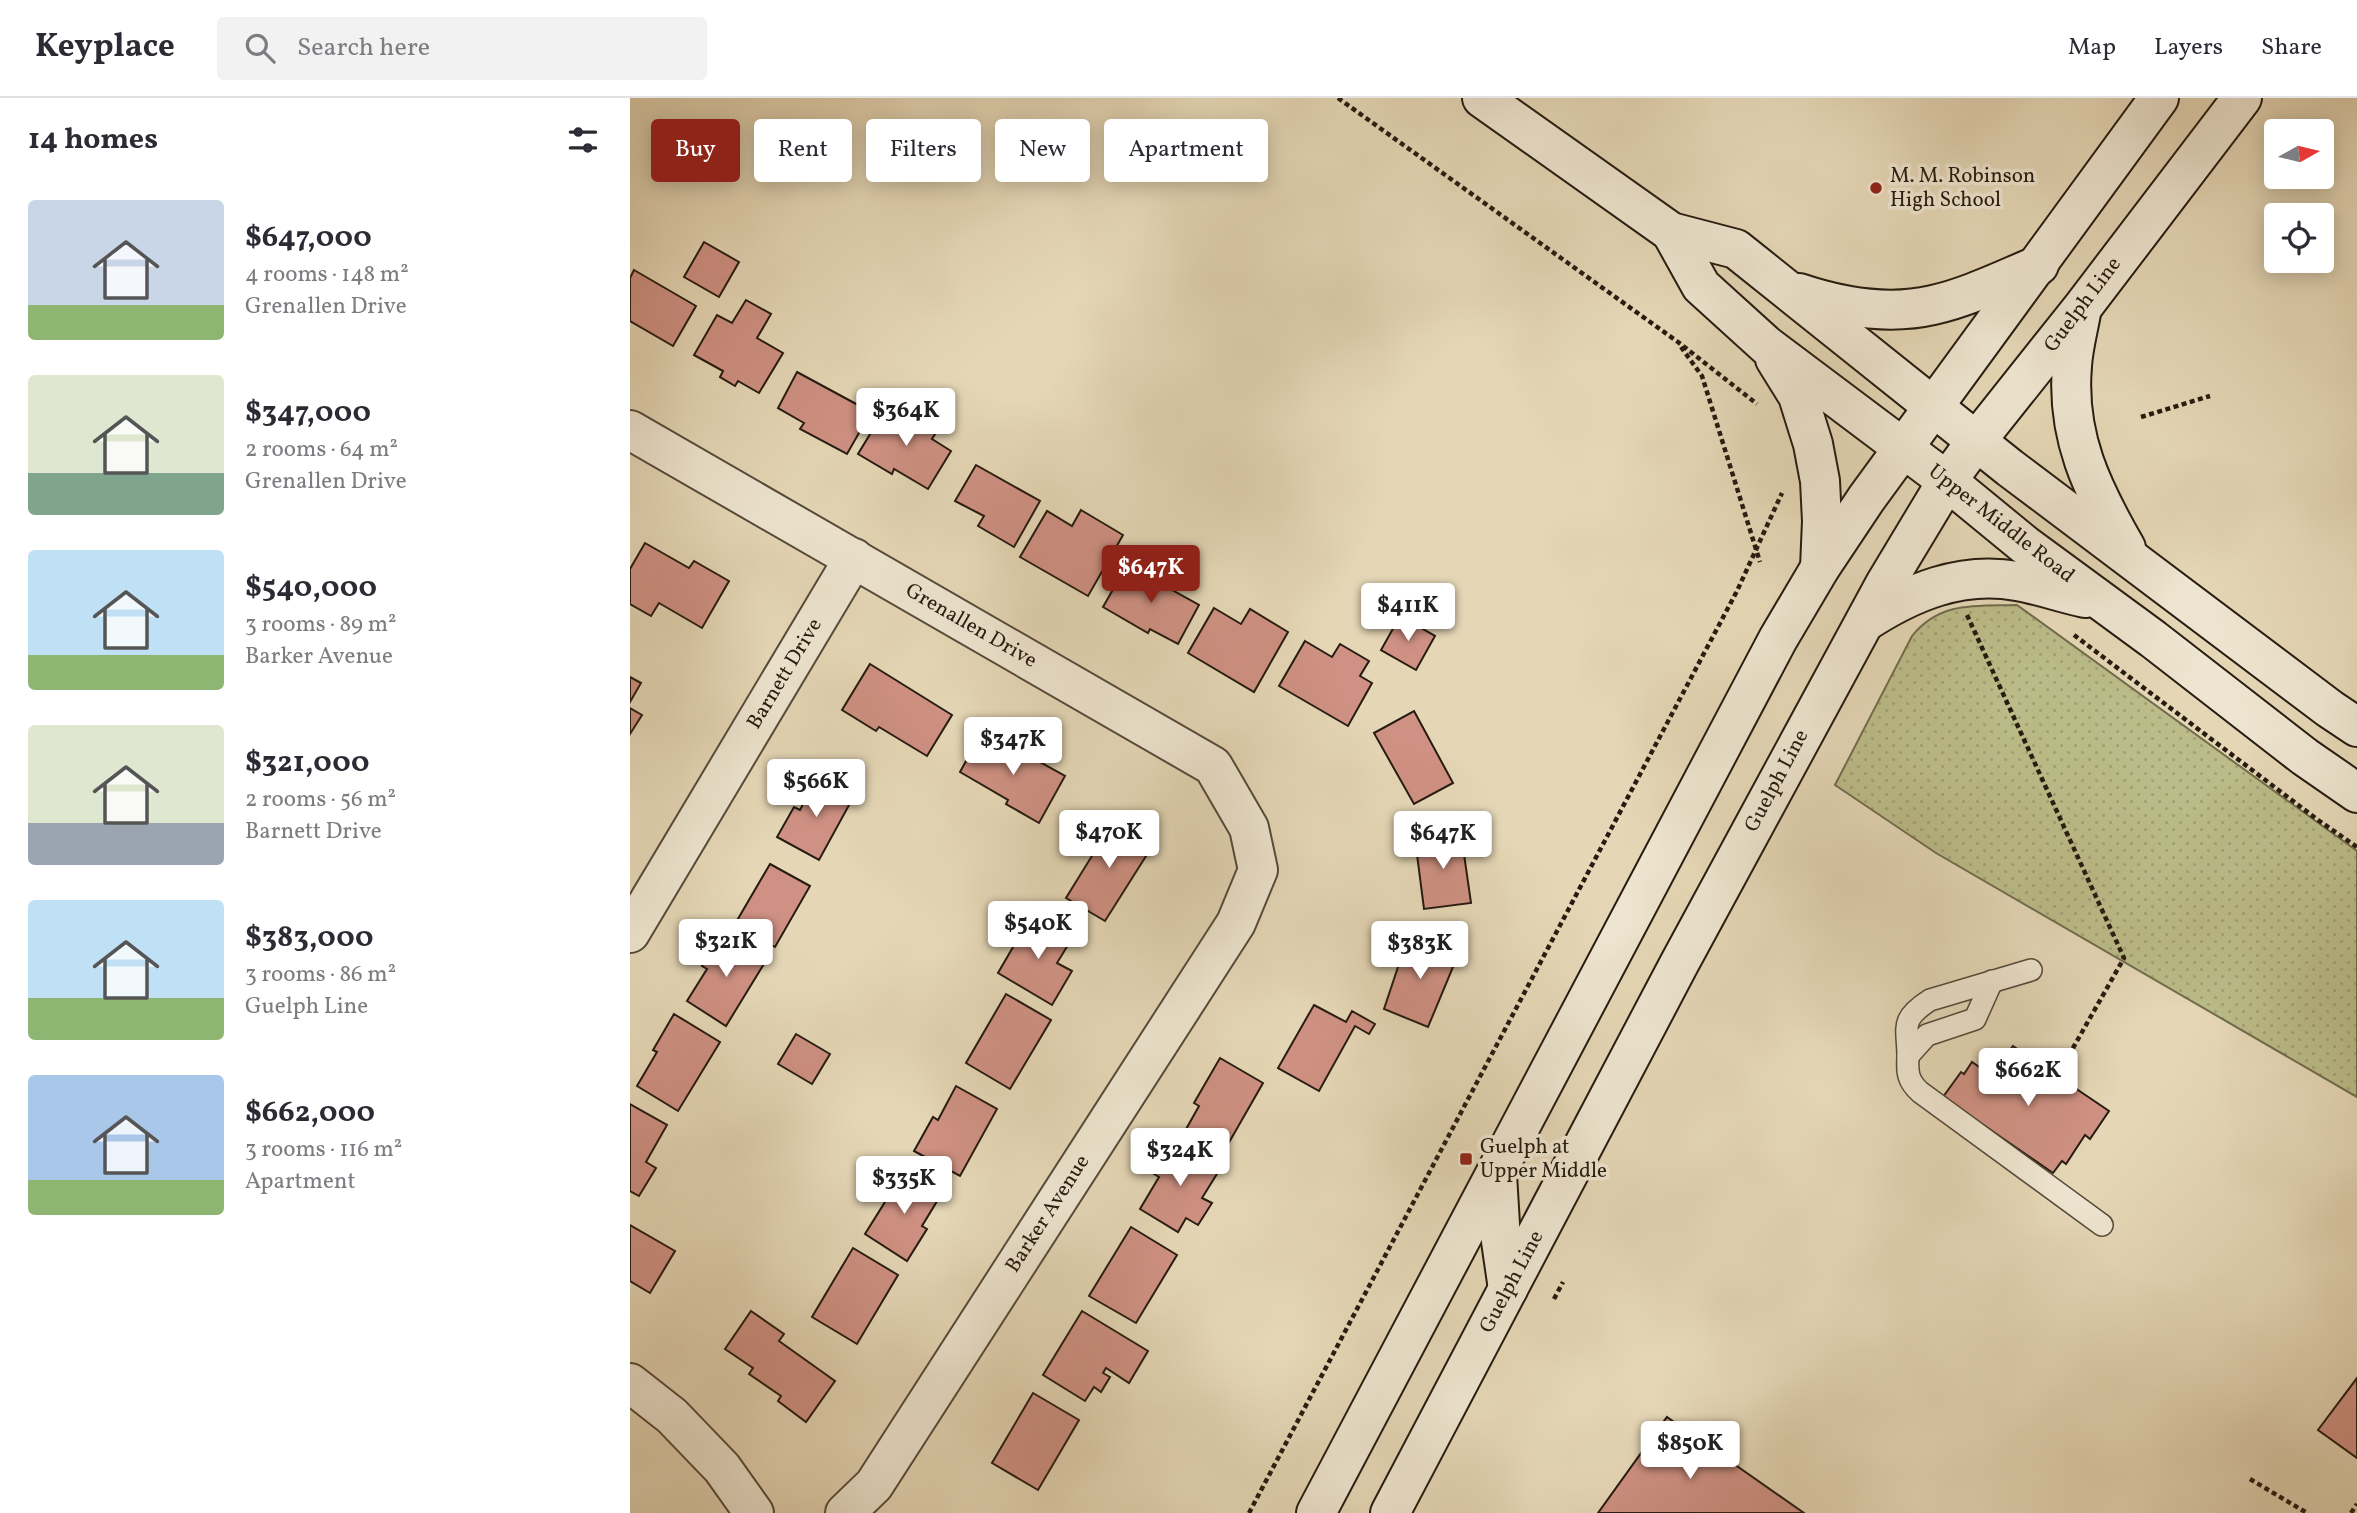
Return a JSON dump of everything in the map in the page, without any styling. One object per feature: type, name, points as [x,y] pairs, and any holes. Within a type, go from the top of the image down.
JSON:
[{"type":"main road","name":"Upper Middle Road","points":[[1482,98],[1671,232],[1736,249],[1977,440],[2357,727]]},
{"type":"main road","points":[[1316,1513],[1772,652],[1821,568],[1902,449],[2159,98]]},
{"type":"main road","name":"Guelph Line","points":[[1390,1513],[1737,855],[1885,584],[1947,481],[2242,98]]},
{"type":"main road","name":"Upper Middle Road","points":[[1671,232],[1701,286],[1766,345],[1947,481],[2025,545],[2305,757],[2357,793]]},
{"type":"main road","points":[[1789,290],[1821,300],[1878,309],[1913,309],[1955,298],[2039,265]]},
{"type":"main road","points":[[2082,308],[2072,366],[2072,410],[2076,439],[2083,466],[2104,511],[2132,559]]},
{"type":"main road","points":[[1766,345],[1798,396],[1812,444],[1820,481],[1821,568]]},
{"type":"main road","name":"Grenallen Drive","points":[[630,430],[1213,766],[1249,828],[1258,870]]},
{"type":"main road","name":"Barnett Drive","points":[[630,933],[854,558]]},
{"type":"main road","points":[[1865,622],[1892,604],[1930,588],[1979,578],[2020,581],[2105,603]]},
{"type":"main road","name":"Barker Avenue","points":[[845,1513],[874,1485],[1236,923],[1258,870]]},
{"type":"main road","points":[[1496,1175],[1508,1289]]},
{"type":"main road","points":[[630,1383],[672,1416],[714,1460],[754,1513]]},
{"type":"lane","points":[[2031,970],[1930,1000],[1917,1008],[1905,1028],[1908,1076],[1920,1093],[2102,1224]]},
{"type":"lane","points":[[1908,1056],[1916,1044],[1927,1035],[1975,1019],[1992,981]]},
{"type":"path","points":[[1338,98],[1678,342],[1745,392],[1759,406]]},
{"type":"path","points":[[1678,342],[1702,376],[1760,562]]},
{"type":"path","points":[[2141,416],[2210,396]]},
{"type":"path","points":[[1249,1513],[1731,604],[1783,492]]},
{"type":"path","points":[[1965,610],[2124,958],[2069,1055]]},
{"type":"path","points":[[2063,627],[2357,847]]},
{"type":"path","points":[[1554,1299],[1563,1282]]},
{"type":"path","points":[[2250,1479],[2307,1513]]},
{"type":"path","points":[[2351,1513],[2357,1504]]},
{"type":"green space","points":[[2017,605],[2357,851],[2357,1097],[1936,853],[1835,785],[1912,636],[1923,625],[1947,611],[1960,608]]},
{"type":"building","points":[[704,242],[739,262],[719,297],[684,277]]},
{"type":"building","points":[[634,270],[696,306],[673,346],[630,321],[630,278]]},
{"type":"building","points":[[746,300],[771,314],[757,338],[783,353],[759,393],[738,381],[735,386],[720,377],[723,371],[694,355],[717,315],[732,323]]},
{"type":"building","points":[[797,372],[871,412],[847,454],[800,429],[804,423],[778,408]]},
{"type":"building","points":[[886,408],[913,424],[919,413],[940,426],[932,439],[951,451],[928,489],[894,469],[892,474],[858,454]]},
{"type":"building","points":[[976,465],[1040,501],[1014,547],[978,526],[984,516],[955,501]]},
{"type":"building","points":[[1081,510],[1123,535],[1088,596],[1020,557],[1047,511],[1072,526]]},
{"type":"building","points":[[645,543],[689,568],[694,561],[729,581],[702,628],[659,603],[651,616],[630,604],[630,569]]},
{"type":"building","points":[[1127,565],[1199,605],[1178,644],[1150,629],[1148,633],[1103,607]]},
{"type":"building","points":[[1214,608],[1241,624],[1250,609],[1288,632],[1254,692],[1188,653]]},
{"type":"building","points":[[1400,616],[1435,636],[1416,670],[1381,650]]},
{"type":"building","points":[[1305,641],[1332,657],[1340,644],[1369,661],[1360,676],[1372,683],[1348,726],[1279,686]]},
{"type":"building","points":[[870,664],[952,715],[927,756],[879,727],[876,731],[842,710]]},
{"type":"building","points":[[630,677],[641,683],[630,702]]},
{"type":"building","points":[[630,708],[642,715],[630,734]]},
{"type":"building","points":[[1414,711],[1453,783],[1414,804],[1374,733]]},
{"type":"building","points":[[981,734],[1029,761],[1031,757],[1065,776],[1039,823],[1006,804],[1008,800],[960,772]]},
{"type":"building","points":[[818,776],[854,796],[819,860],[777,837],[794,807],[800,810]]},
{"type":"building","points":[[1110,818],[1153,845],[1105,921],[1066,898],[1095,851],[1091,849]]},
{"type":"building","points":[[1461,833],[1471,903],[1424,909],[1415,839]]},
{"type":"building","points":[[770,864],[810,886],[775,947],[735,924]]},
{"type":"building","points":[[1031,916],[1071,940],[1057,963],[1072,971],[1052,1005],[998,973]]},
{"type":"building","points":[[723,932],[767,959],[726,1026],[687,1001],[707,969],[702,966]]},
{"type":"building","points":[[1409,934],[1458,955],[1428,1027],[1384,1009]]},
{"type":"building","points":[[1006,994],[1051,1020],[1010,1089],[966,1063]]},
{"type":"building","points":[[1314,1005],[1346,1022],[1352,1011],[1375,1024],[1369,1034],[1355,1026],[1319,1091],[1278,1068]]},
{"type":"building","points":[[674,1014],[720,1042],[678,1111],[637,1086],[657,1052],[653,1050]]},
{"type":"building","points":[[796,1034],[830,1054],[812,1084],[778,1064]]},
{"type":"building","points":[[2013,1046],[2109,1111],[2090,1139],[2085,1135],[2066,1164],[2062,1161],[2053,1173],[1943,1097],[1972,1062],[1992,1076]]},
{"type":"building","points":[[1220,1058],[1263,1083],[1223,1153],[1185,1131],[1199,1106],[1194,1103]]},
{"type":"building","points":[[956,1086],[997,1109],[960,1176],[914,1151],[933,1117],[938,1120]]},
{"type":"building","points":[[630,1104],[667,1125],[646,1162],[656,1168],[639,1196],[630,1191]]},
{"type":"building","points":[[1174,1141],[1220,1169],[1202,1198],[1212,1203],[1198,1225],[1186,1218],[1178,1232],[1140,1209],[1159,1177],[1154,1174]]},
{"type":"building","points":[[905,1170],[942,1193],[922,1226],[927,1229],[907,1261],[865,1234]]},
{"type":"building","points":[[630,1225],[675,1251],[650,1293],[630,1281]]},
{"type":"building","points":[[1131,1227],[1177,1255],[1136,1323],[1089,1296]]},
{"type":"building","points":[[853,1248],[898,1275],[857,1344],[812,1317]]},
{"type":"building","points":[[751,1311],[784,1334],[779,1341],[835,1381],[806,1422],[778,1401],[781,1396],[749,1374],[753,1368],[725,1349]]},
{"type":"building","points":[[1082,1311],[1148,1351],[1129,1383],[1106,1368],[1103,1373],[1110,1377],[1101,1392],[1094,1387],[1085,1401],[1043,1375]]},
{"type":"building","points":[[2357,1378],[2357,1458],[2318,1430]]},
{"type":"building","points":[[1033,1393],[1079,1420],[1038,1490],[992,1463]]},
{"type":"building","points":[[1667,1417],[1804,1513],[1598,1513]]},
{"type":"place","name":"M. M. Robinson High School","points":[[1876,188]]},
{"type":"place","name":"Guelph at Upper Middle","points":[[1466,1159]]}]
